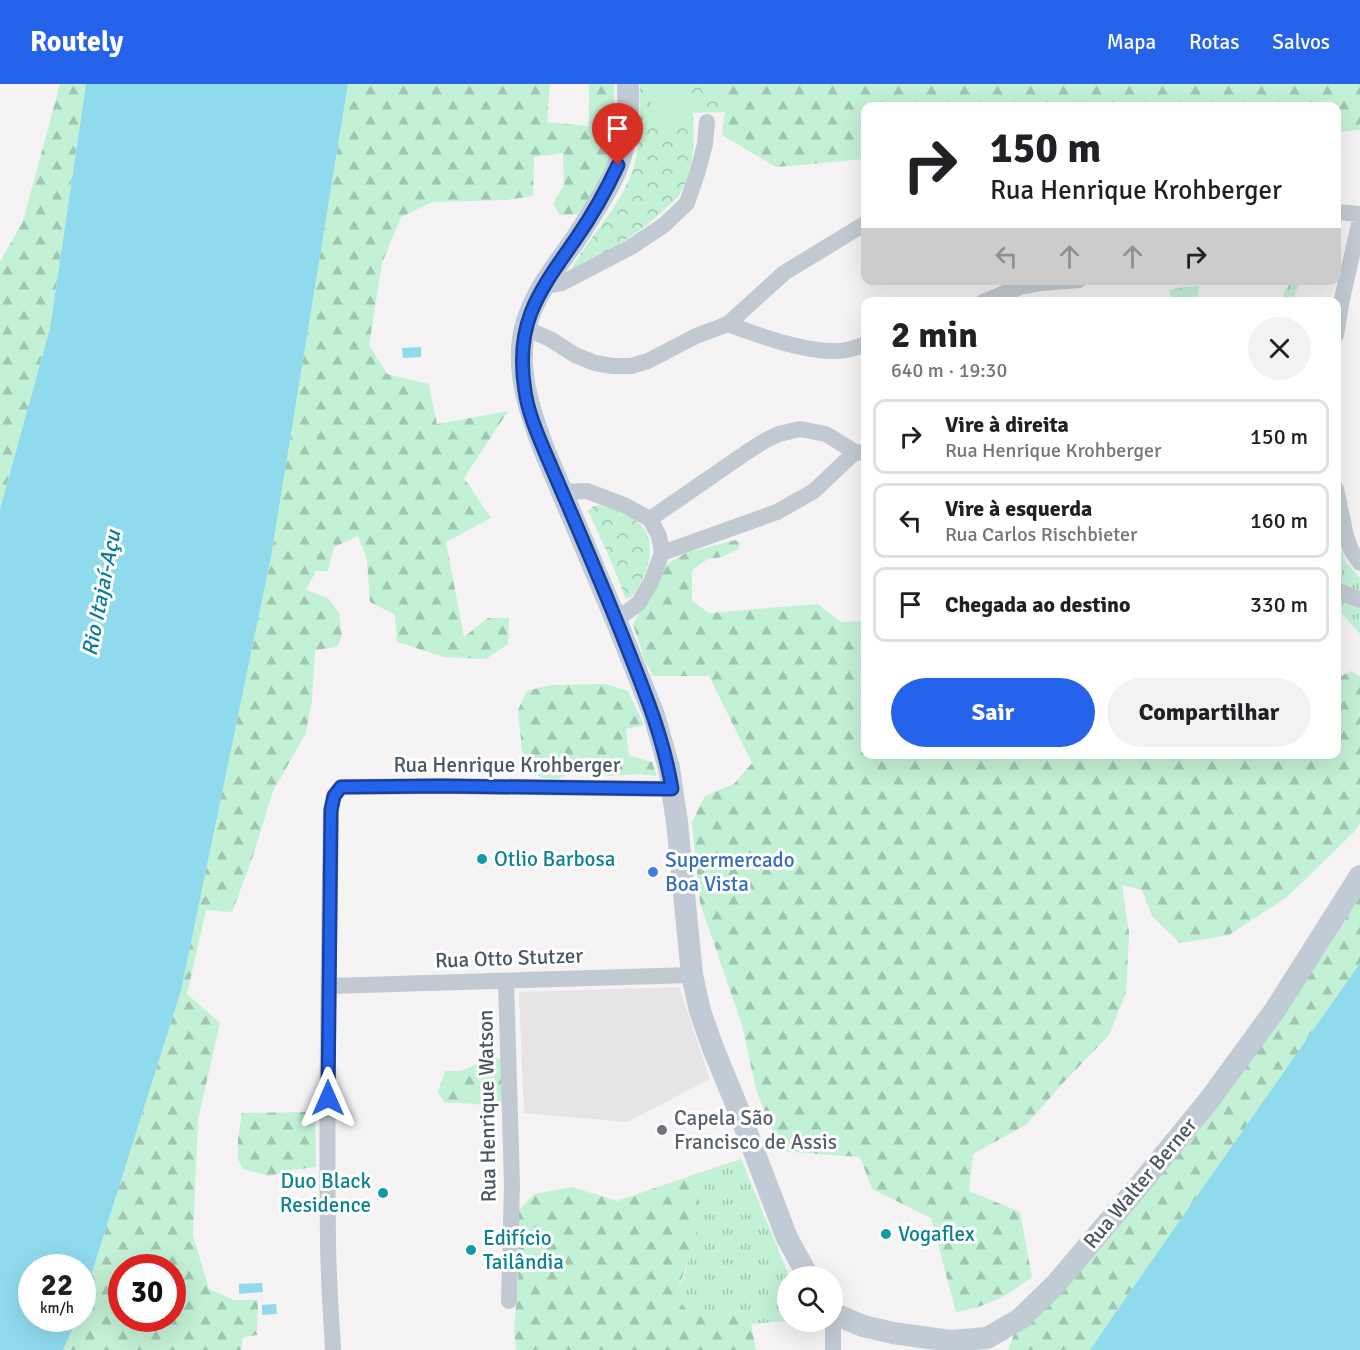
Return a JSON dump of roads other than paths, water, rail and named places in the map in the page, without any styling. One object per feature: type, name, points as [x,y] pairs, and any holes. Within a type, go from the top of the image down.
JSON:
[{"type":"street","points":[[628,84],[626,135],[611,182],[542,287],[525,328],[522,354],[525,392],[534,425],[654,715],[669,768],[677,822],[692,975],[700,1011],[787,1238],[802,1266]]},
{"type":"street","points":[[542,287],[562,283],[631,247],[664,225],[687,203],[705,144],[707,122]]},
{"type":"street","points":[[1341,212],[1360,214]]},
{"type":"street","points":[[1341,305],[1360,220]]},
{"type":"street","points":[[525,328],[550,339],[575,356],[595,363],[631,366],[648,361],[696,336],[728,324],[784,273],[861,226]]},
{"type":"street","points":[[995,297],[1031,285]]},
{"type":"street","points":[[728,324],[806,348],[831,351],[847,350],[861,346]]},
{"type":"street","points":[[650,519],[747,452],[779,434],[800,429],[826,434],[860,452],[814,491],[787,507],[715,536],[662,554]]},
{"type":"street","points":[[562,492],[587,491],[624,505],[650,519],[659,536],[662,554],[651,582],[639,603],[616,620]]},
{"type":"street","points":[[1341,512],[1351,550],[1360,563]]},
{"type":"street","points":[[1341,592],[1360,600]]},
{"type":"street","name":"Rua Henrique Krohberger","points":[[328,986],[331,810],[334,796],[341,787],[672,789]]},
{"type":"street","name":"Rua Walter Berner","points":[[843,1317],[863,1326],[893,1333],[950,1341],[987,1338],[1020,1318],[1055,1285],[1210,1099],[1275,1010],[1360,876]]},
{"type":"street","name":"Rua Otto Stutzer","points":[[328,986],[692,975]]},
{"type":"street","name":"Rua Henrique Watson","points":[[506,981],[512,1185],[510,1301]]},
{"type":"street","points":[[328,986],[328,1239],[333,1350]]},
{"type":"street","points":[[834,1332],[834,1350]]},
{"type":"water","name":"Rio Itajaí-Açu","points":[[86,84],[348,84],[271,557],[181,991],[96,1260],[96,1254],[18,1254],[18,1332],[71,1332],[63,1350],[0,1350],[0,509],[50,328]]},
{"type":"water","points":[[421,347],[421,357],[403,358],[402,348]]},
{"type":"water","points":[[1360,963],[1360,1350],[1090,1350],[1116,1312]]},
{"type":"water","points":[[262,1283],[263,1292],[239,1294],[239,1284]]},
{"type":"water","points":[[276,1304],[277,1314],[262,1315],[262,1305]]},
{"type":"place","name":"Otlio Barbosa","points":[[482,859]]},
{"type":"place","name":"Supermercado Boa Vista","points":[[653,872]]},
{"type":"place","name":"Capela São Francisco de Assis","points":[[662,1130]]},
{"type":"place","name":"Duo Black Residence","points":[[383,1193]]},
{"type":"place","name":"Vogaflex","points":[[886,1234]]},
{"type":"place","name":"Edifício Tailândia","points":[[471,1250]]}]
